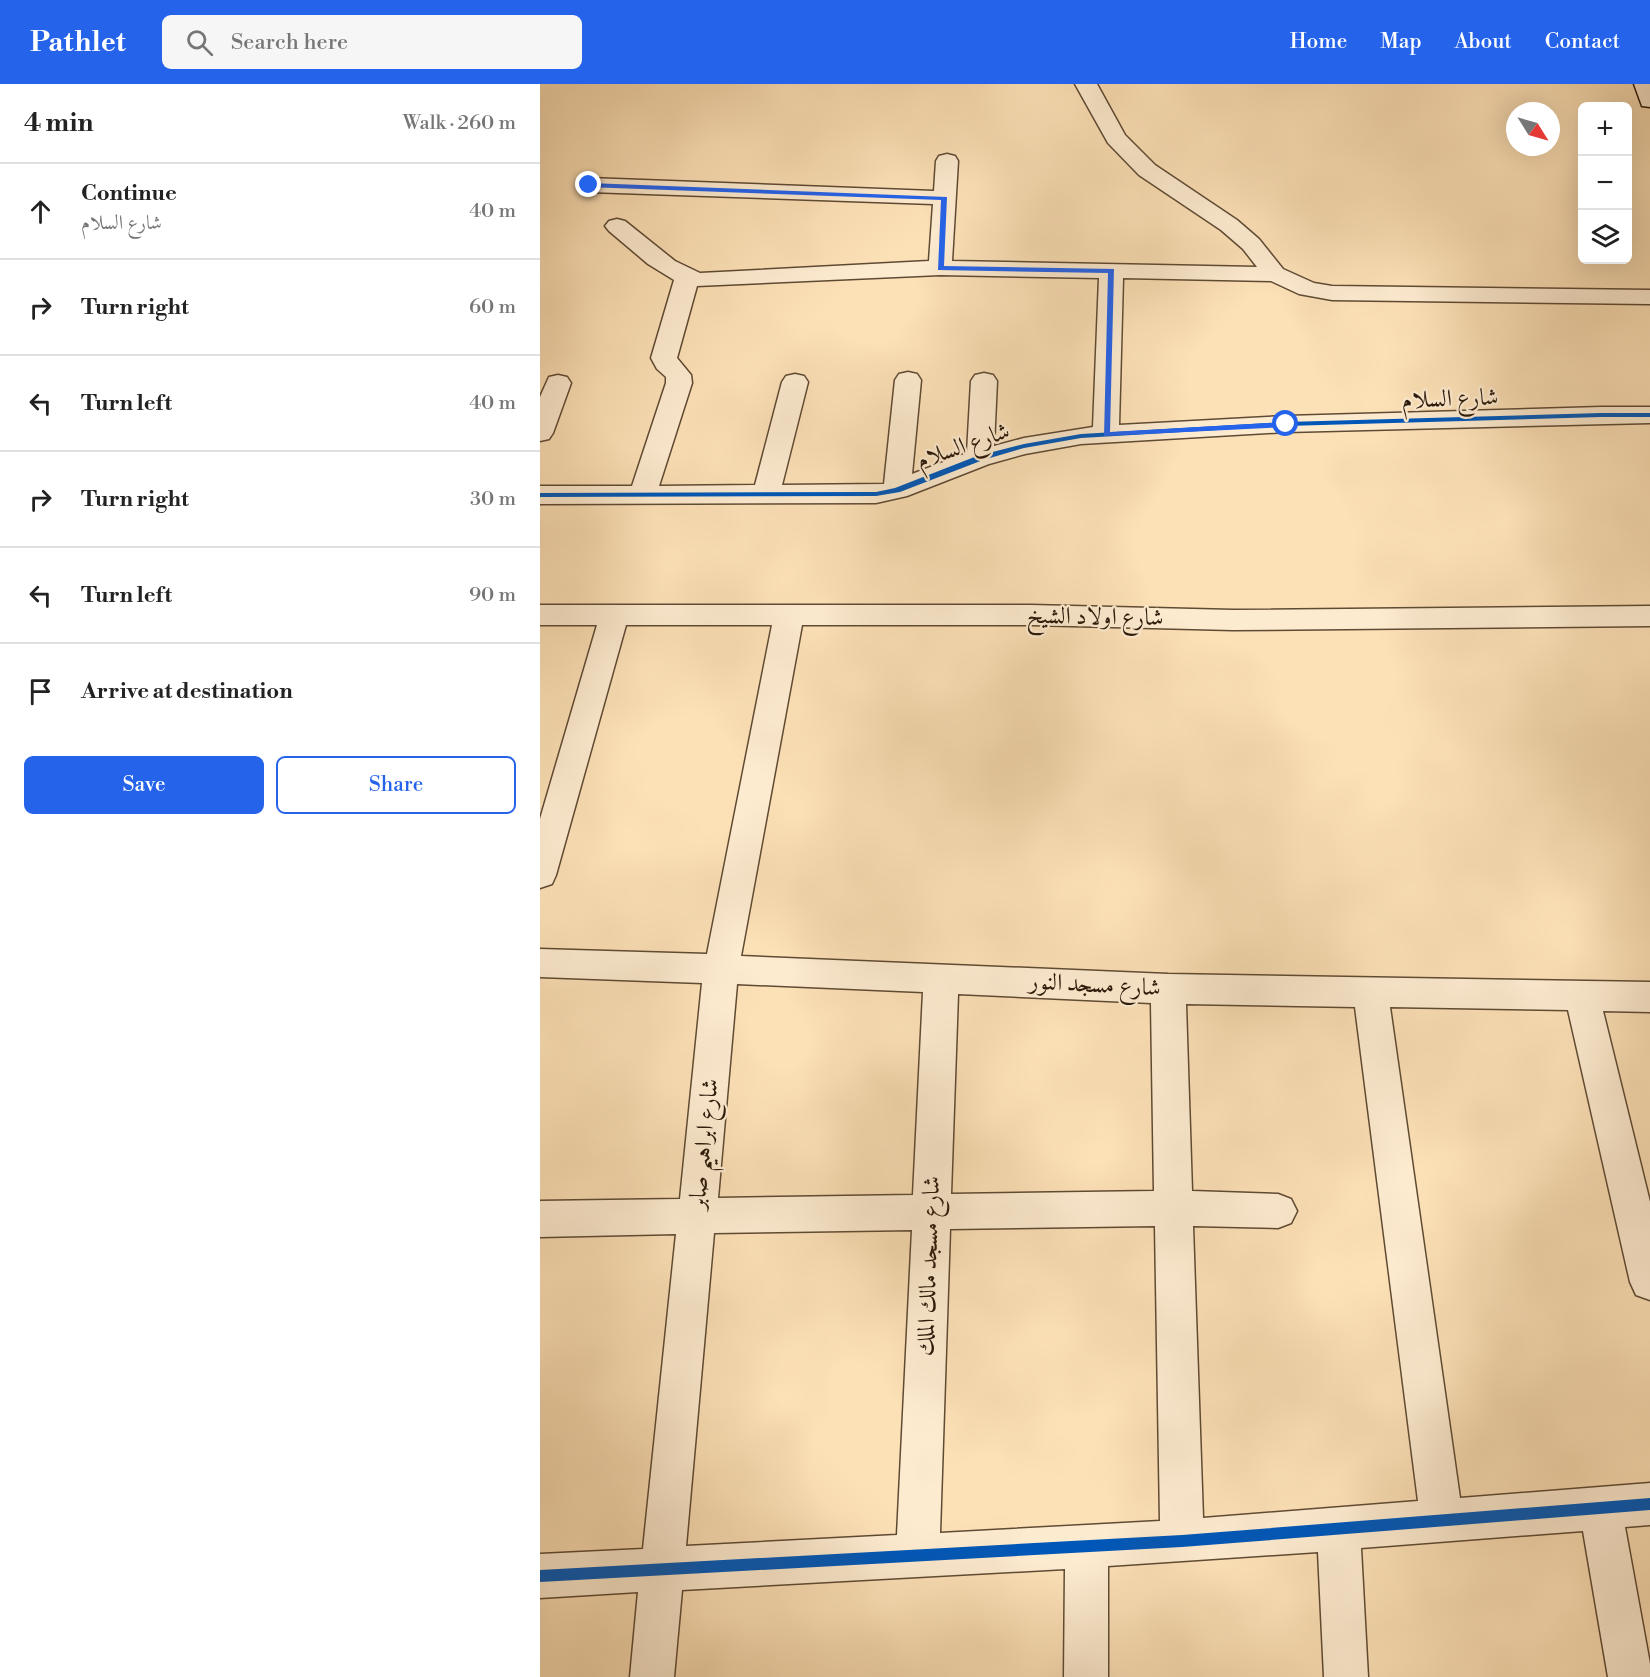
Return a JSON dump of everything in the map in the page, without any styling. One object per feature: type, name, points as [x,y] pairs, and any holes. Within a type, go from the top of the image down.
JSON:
[{"type":"street","points":[[1086,84],[1116,138],[1129,154],[1147,170],[1229,225],[1251,244],[1275,274]]},
{"type":"street","points":[[1645,84],[1650,101]]},
{"type":"street","points":[[940,268],[947,160]]},
{"type":"street","points":[[589,185],[945,198]]},
{"type":"street","points":[[617,226],[666,267],[687,278],[712,280],[940,268],[1111,270],[1275,274],[1308,289],[1332,293],[1650,297]]},
{"type":"street","points":[[1106,434],[1111,270]]},
{"type":"street","points":[[642,495],[679,382],[678,375],[666,364],[664,358],[687,278]]},
{"type":"street","points":[[897,490],[908,380]]},
{"type":"street","points":[[980,458],[984,381]]},
{"type":"street","points":[[766,496],[795,382]]},
{"type":"street","points":[[540,433],[558,383]]},
{"type":"street","name":"شارع السلام","points":[[540,495],[852,496],[897,490],[980,458],[1035,444],[1106,434],[1438,419],[1650,415]]},
{"type":"street","name":"شارع اولاد الشيخ","points":[[540,615],[1031,615],[1233,620],[1650,616]]},
{"type":"street","points":[[540,874],[614,615]]},
{"type":"street","name":"شارع ابراهيم صابر","points":[[652,1677],[721,969],[789,615]]},
{"type":"street","name":"شارع مسجد النور","points":[[540,963],[1168,989],[1650,997]]},
{"type":"street","name":"شارع مسجد مالك الملك","points":[[918,1554],[941,978]]},
{"type":"street","points":[[1168,989],[1182,1541]]},
{"type":"street","points":[[1370,992],[1442,1520]]},
{"type":"street","points":[[1582,996],[1650,1282]]},
{"type":"street","points":[[540,1219],[1173,1208],[1278,1211]]},
{"type":"street","points":[[540,1576],[1182,1541],[1650,1503]]},
{"type":"street","points":[[1600,1508],[1630,1677]]},
{"type":"street","points":[[1338,1529],[1346,1677]]},
{"type":"street","points":[[1086,1677],[1087,1546]]},
{"type":"cycle path","points":[[540,495],[876,494],[897,490],[980,458],[1024,446],[1081,436],[1286,424],[1650,415]]},
{"type":"cycle path","points":[[540,1576],[1182,1541],[1650,1504]]},
{"type":"route","points":[[589,185],[945,198],[940,268],[1111,270],[1106,434],[1286,424]]}]
